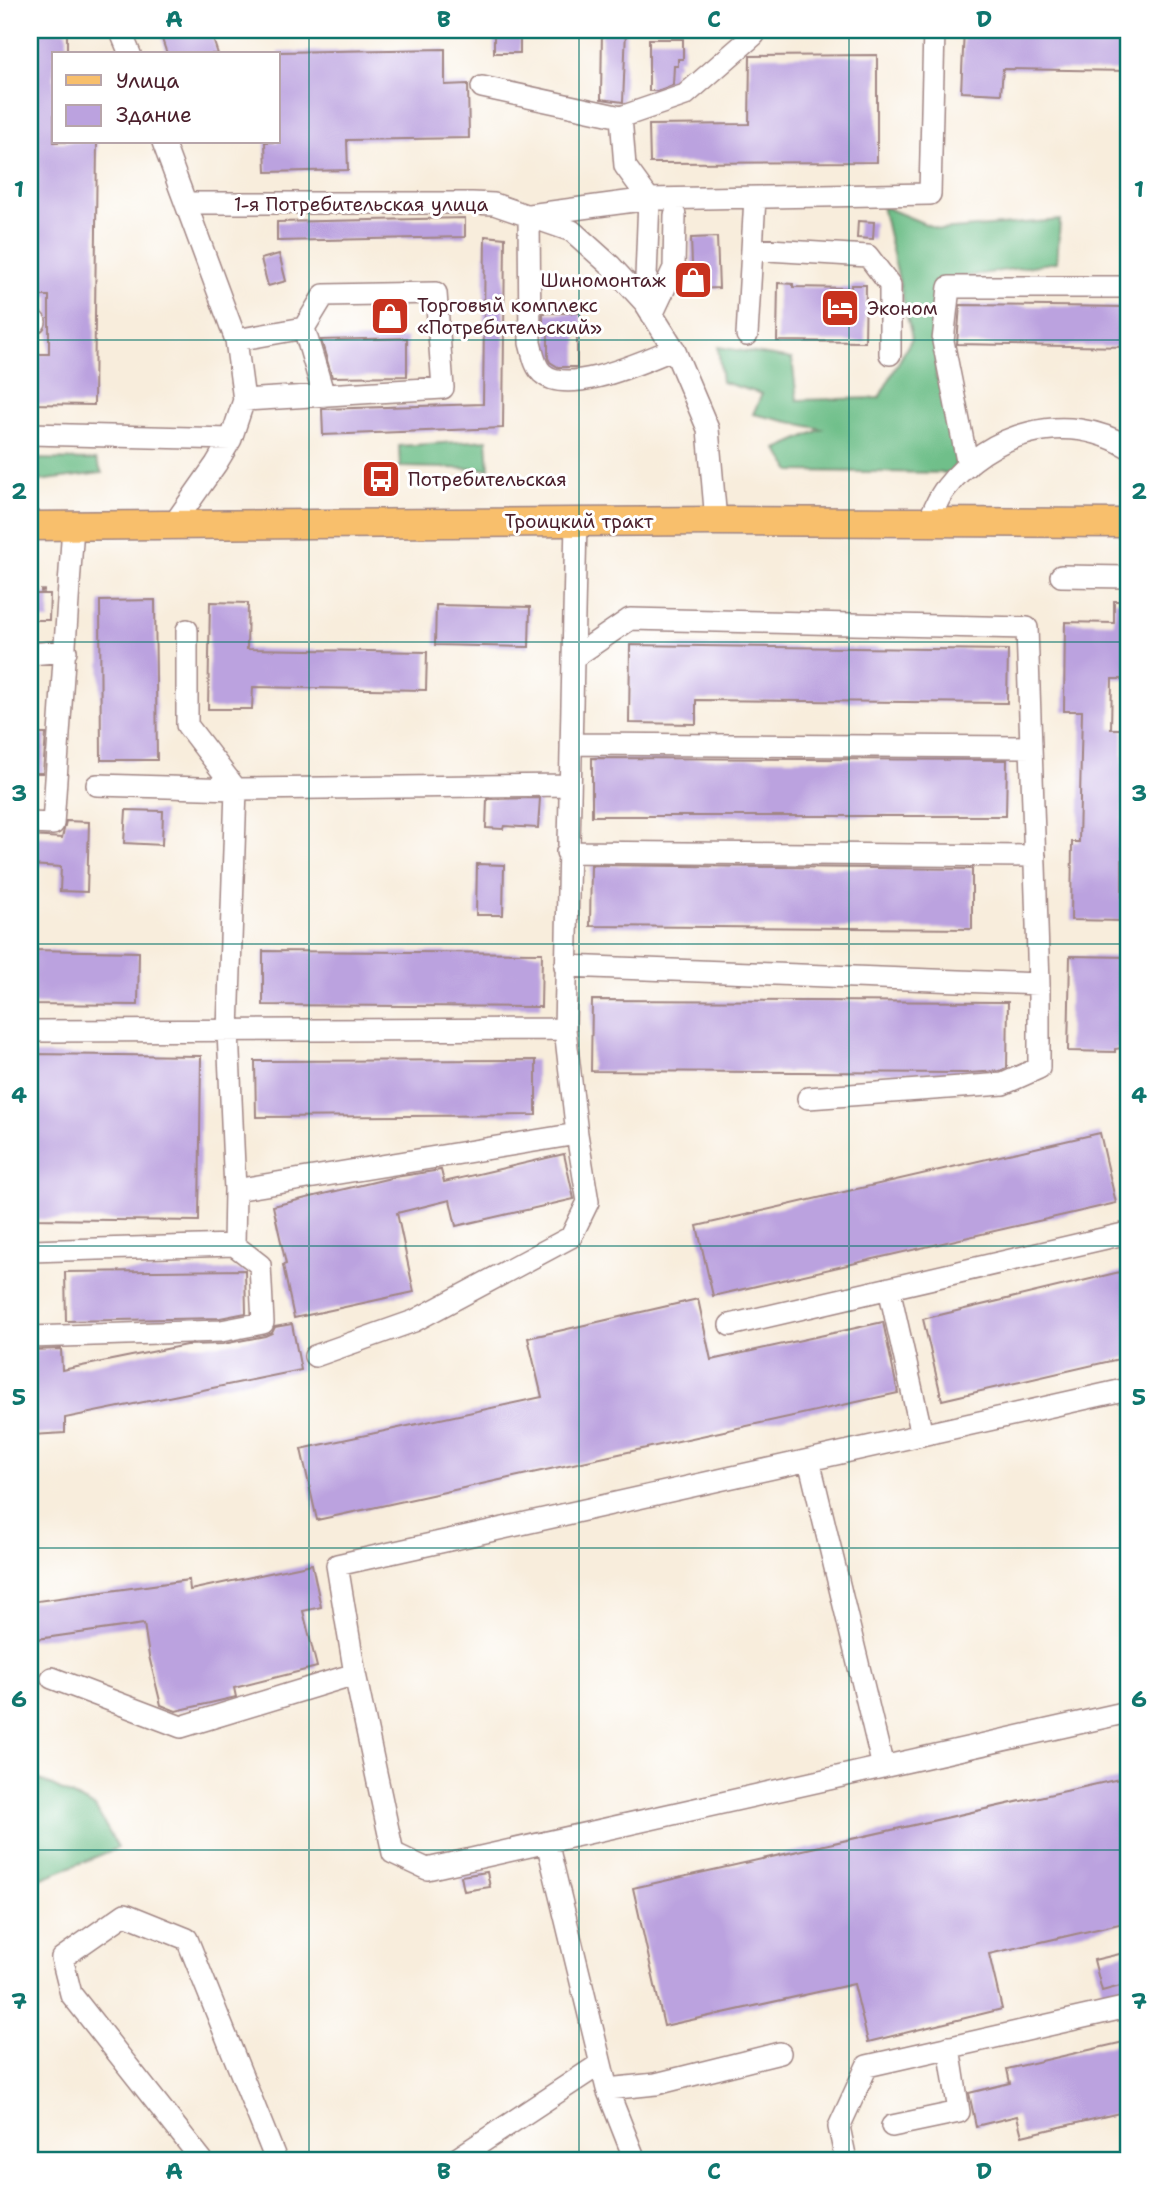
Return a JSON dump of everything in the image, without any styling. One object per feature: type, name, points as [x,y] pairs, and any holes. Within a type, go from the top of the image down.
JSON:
[{"type":"main road","name":"Троицкий тракт","points":[[30,526],[576,521],[1128,523]]},
{"type":"street","points":[[120,30],[129,52]]},
{"type":"street","points":[[674,349],[590,379],[552,379],[542,373],[535,363],[530,342],[529,215],[649,200],[930,194],[934,30]]},
{"type":"street","points":[[482,87],[621,117],[685,95],[754,35]]},
{"type":"street","points":[[621,117],[625,166],[649,200],[649,309]]},
{"type":"street","points":[[164,144],[236,340],[244,400],[231,439],[173,525]]},
{"type":"street","points":[[747,335],[755,198]]},
{"type":"street","name":"1-я Потребительская улица","points":[[187,203],[494,204],[572,231],[611,266],[649,309],[674,349],[708,429],[716,521]]},
{"type":"street","points":[[649,309],[674,268],[675,215]]},
{"type":"street","points":[[752,249],[868,256],[890,285],[890,354]]},
{"type":"street","points":[[968,466],[943,341],[949,287],[1128,287]]},
{"type":"street","points":[[244,400],[324,396],[443,388],[436,293],[324,295],[304,328],[324,396]]},
{"type":"street","points":[[236,340],[304,328]]},
{"type":"street","points":[[928,521],[945,488],[968,466],[995,444],[1030,431],[1065,428],[1112,438],[1128,447]]},
{"type":"street","points":[[30,434],[231,439]]},
{"type":"street","points":[[315,1356],[414,1321],[571,1237],[588,1202],[565,1029],[576,521]]},
{"type":"street","points":[[30,823],[53,824],[73,526]]},
{"type":"street","points":[[1061,576],[1128,577]]},
{"type":"street","points":[[573,658],[630,619],[1027,628],[1039,984],[1039,1068],[1003,1084],[808,1098]]},
{"type":"street","points":[[187,630],[187,725],[236,789],[228,1031],[235,1190],[234,1245]]},
{"type":"street","points":[[30,654],[65,651]]},
{"type":"street","points":[[571,744],[1031,747]]},
{"type":"street","points":[[97,785],[236,789],[570,785]]},
{"type":"street","points":[[567,852],[1035,856]]},
{"type":"street","points":[[565,966],[1039,984]]},
{"type":"street","points":[[30,1031],[565,1029]]},
{"type":"street","points":[[235,1190],[577,1134]]},
{"type":"street","points":[[730,1325],[1128,1233]]},
{"type":"street","points":[[30,1251],[234,1245],[260,1265],[263,1323],[221,1331],[30,1337]]},
{"type":"street","points":[[889,1288],[922,1435]]},
{"type":"street","points":[[1128,1389],[337,1564],[355,1674],[393,1853],[427,1869],[1128,1712]]},
{"type":"street","points":[[809,1460],[883,1767]]},
{"type":"street","points":[[52,1678],[181,1727],[355,1674]]},
{"type":"street","points":[[547,1842],[600,2064],[635,2160]]},
{"type":"street","points":[[202,2160],[71,1994],[62,1958],[125,1914],[187,1940],[275,2160]]},
{"type":"street","points":[[846,2160],[839,2127],[867,2066],[1128,2007]]},
{"type":"street","points":[[892,2126],[959,2112],[949,2047]]},
{"type":"street","points":[[607,2089],[656,2084],[780,2053]]},
{"type":"street","points":[[455,2160],[600,2064]]},
{"type":"green space","points":[[882,206],[940,230],[1060,220],[1057,262],[936,281],[936,378],[964,408],[954,473],[791,471],[777,449],[822,429],[753,414],[762,394],[722,382],[718,347],[792,359],[797,400],[879,398],[912,338]]},
{"type":"green space","points":[[487,440],[489,469],[400,467],[399,446]]},
{"type":"green space","points":[[30,459],[96,460],[102,473],[30,482]]},
{"type":"green space","points":[[30,1775],[95,1807],[118,1848],[30,1883]]},
{"type":"building","points":[[30,30],[67,31],[67,52],[52,52],[52,144],[97,144],[94,405],[30,404],[30,354],[49,354],[49,296],[30,296]]},
{"type":"building","points":[[159,30],[210,30],[217,52],[166,52]]},
{"type":"building","points":[[494,30],[520,30],[520,53],[494,53]]},
{"type":"building","points":[[602,30],[626,30],[623,102],[601,99]]},
{"type":"building","points":[[964,30],[1128,30],[1128,71],[1003,69],[1001,94],[961,92]]},
{"type":"building","points":[[649,39],[683,39],[683,59],[678,59],[678,66],[674,66],[673,85],[657,91],[649,91]]},
{"type":"building","points":[[445,49],[445,85],[468,84],[469,138],[347,140],[348,170],[266,172],[265,144],[280,144],[278,52]]},
{"type":"building","points":[[877,55],[877,162],[650,163],[649,125],[749,124],[750,56]]},
{"type":"building","points":[[465,218],[465,237],[277,241],[277,222]]},
{"type":"building","points":[[858,221],[874,222],[873,239],[857,238]]},
{"type":"building","points":[[485,236],[505,238],[503,428],[323,435],[322,409],[483,404]]},
{"type":"building","points":[[717,237],[719,288],[693,289],[691,238]]},
{"type":"building","points":[[279,254],[286,281],[268,286],[261,259]]},
{"type":"building","points":[[778,283],[793,284],[793,287],[851,288],[851,285],[866,285],[865,342],[777,341]]},
{"type":"building","points":[[960,305],[1128,307],[1128,347],[957,344]]},
{"type":"building","points":[[543,313],[581,313],[582,331],[577,331],[577,367],[558,367],[550,362],[548,331],[543,331]]},
{"type":"building","points":[[407,338],[407,376],[332,377],[321,340]]},
{"type":"building","points":[[30,594],[50,594],[49,620],[30,620]]},
{"type":"building","points":[[155,600],[157,760],[101,760],[100,601]]},
{"type":"building","points":[[1114,601],[1128,601],[1128,679],[1112,679],[1111,729],[1123,729],[1122,921],[1071,920],[1072,842],[1079,842],[1082,711],[1064,711],[1065,622],[1114,623]]},
{"type":"building","points":[[210,602],[248,603],[247,649],[427,652],[426,690],[253,687],[252,709],[208,709]]},
{"type":"building","points":[[436,605],[530,607],[529,647],[435,645]]},
{"type":"building","points":[[630,645],[1008,650],[1007,703],[696,700],[696,724],[629,723]]},
{"type":"building","points":[[30,734],[46,734],[43,773],[30,773]]},
{"type":"building","points":[[592,758],[1007,760],[1006,816],[592,816]]},
{"type":"building","points":[[540,798],[538,828],[486,828],[487,799]]},
{"type":"building","points":[[126,810],[163,811],[162,845],[124,843]]},
{"type":"building","points":[[66,821],[89,822],[87,892],[60,891],[61,867],[30,865],[30,836],[62,838]]},
{"type":"building","points":[[477,864],[504,865],[503,915],[476,915]]},
{"type":"building","points":[[591,865],[972,869],[972,929],[590,926]]},
{"type":"building","points":[[30,950],[139,952],[138,1005],[30,1004]]},
{"type":"building","points":[[263,951],[542,953],[541,1007],[263,1005]]},
{"type":"building","points":[[1070,956],[1128,957],[1128,1047],[1115,1049],[1115,1052],[1068,1051]]},
{"type":"building","points":[[592,1000],[1008,1002],[1007,1068],[968,1073],[591,1071]]},
{"type":"building","points":[[30,1054],[201,1056],[199,1221],[30,1219]]},
{"type":"building","points":[[536,1060],[536,1115],[256,1117],[255,1061]]},
{"type":"building","points":[[1100,1133],[1116,1203],[713,1296],[697,1226]]},
{"type":"building","points":[[564,1154],[574,1199],[456,1226],[450,1200],[397,1213],[414,1292],[294,1318],[273,1206],[395,1177],[441,1170],[444,1182]]},
{"type":"building","points":[[245,1270],[246,1313],[220,1318],[66,1321],[65,1272]]},
{"type":"building","points":[[1128,1270],[1128,1357],[942,1400],[923,1319]]},
{"type":"building","points":[[698,1299],[711,1360],[883,1322],[898,1393],[317,1520],[301,1449],[542,1397],[528,1338]]},
{"type":"building","points":[[292,1324],[301,1370],[65,1418],[65,1433],[32,1435],[30,1350],[61,1349],[62,1370],[186,1345],[223,1344],[265,1336],[272,1333],[275,1327]]},
{"type":"building","points":[[312,1564],[321,1607],[303,1611],[317,1667],[234,1688],[236,1697],[176,1711],[161,1705],[144,1624],[30,1640],[30,1602],[189,1580],[190,1590]]},
{"type":"building","points":[[1128,1777],[1128,1922],[989,1954],[1002,2009],[868,2042],[854,1984],[664,2026],[633,1888]]},
{"type":"building","points":[[487,1872],[490,1887],[464,1891],[461,1876]]},
{"type":"building","points":[[1128,1952],[1128,1984],[1102,1991],[1094,1960]]},
{"type":"building","points":[[1128,2041],[1128,2111],[1022,2136],[1017,2116],[976,2126],[969,2093],[1010,2083],[1007,2069]]},
{"type":"place","name":"Шиномонтаж","points":[[693,280]]},
{"type":"place","name":"Эконом","points":[[840,308]]},
{"type":"place","name":"Торговый комплекс «Потребительский»","points":[[390,316]]},
{"type":"place","name":"Потребительская","points":[[381,479]]}]
